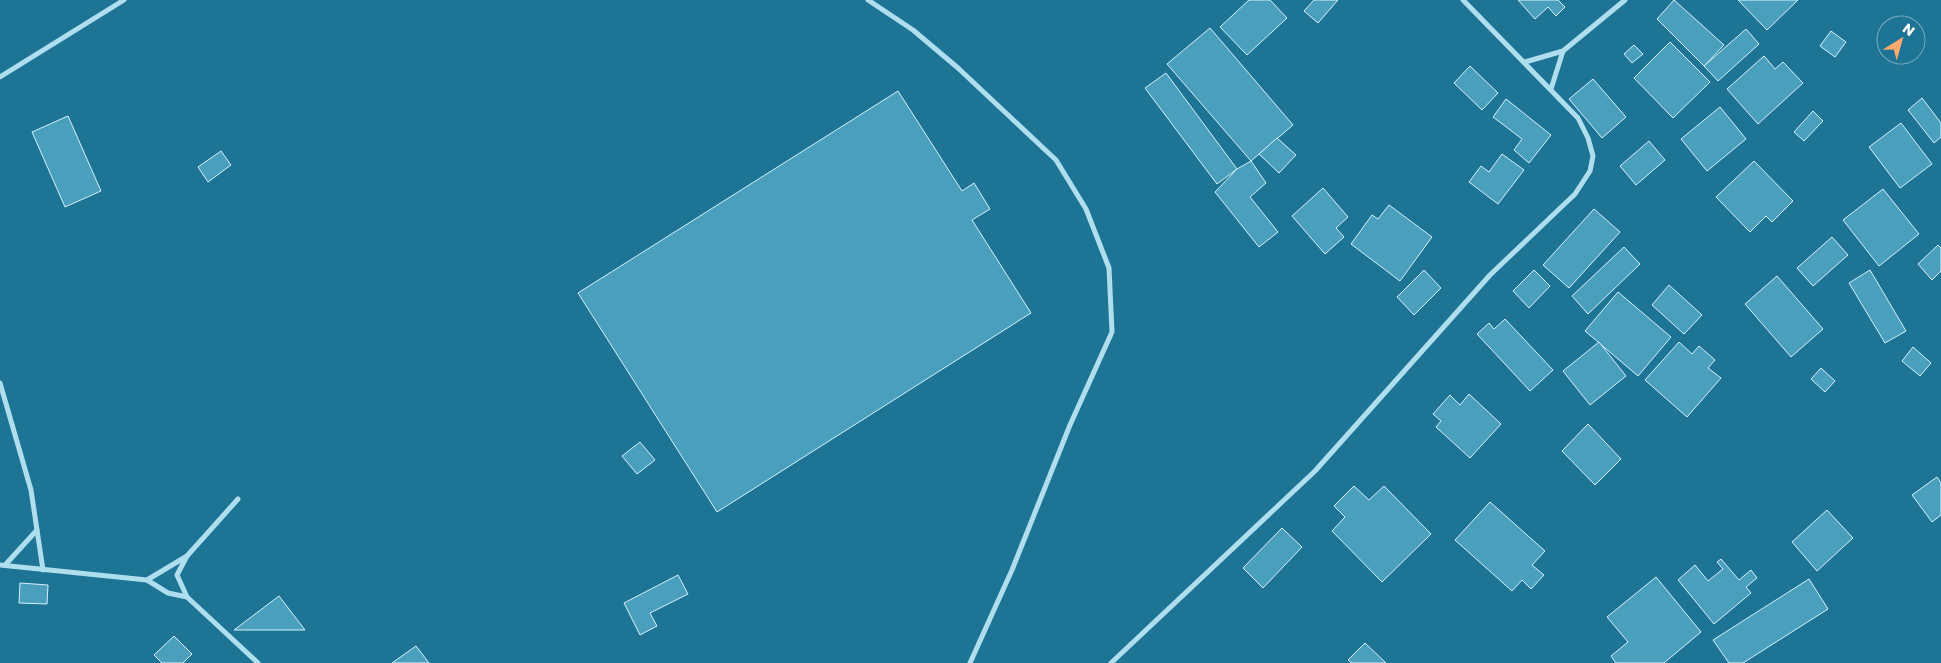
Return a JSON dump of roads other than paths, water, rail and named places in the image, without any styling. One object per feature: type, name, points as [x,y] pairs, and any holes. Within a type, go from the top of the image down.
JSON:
[{"type":"street","points":[[0,77],[124,0]]},
{"type":"street","points":[[868,0],[913,30],[958,68],[1056,160],[1086,209],[1109,268],[1112,332],[1070,425],[1012,570],[970,663]]},
{"type":"street","points":[[1111,663],[1315,471],[1490,274],[1575,194],[1590,171],[1592,156],[1588,138],[1578,118],[1463,0]]},
{"type":"street","points":[[1525,62],[1563,51],[1624,0]]},
{"type":"street","points":[[1551,89],[1563,51]]},
{"type":"street","points":[[0,383],[31,490],[43,570]]},
{"type":"street","points":[[238,499],[188,556],[177,575],[187,597],[258,663]]},
{"type":"street","points":[[6,564],[37,530]]},
{"type":"street","points":[[146,580],[188,556]]},
{"type":"street","points":[[0,565],[6,564],[43,570],[146,580],[168,593],[187,597]]}]
